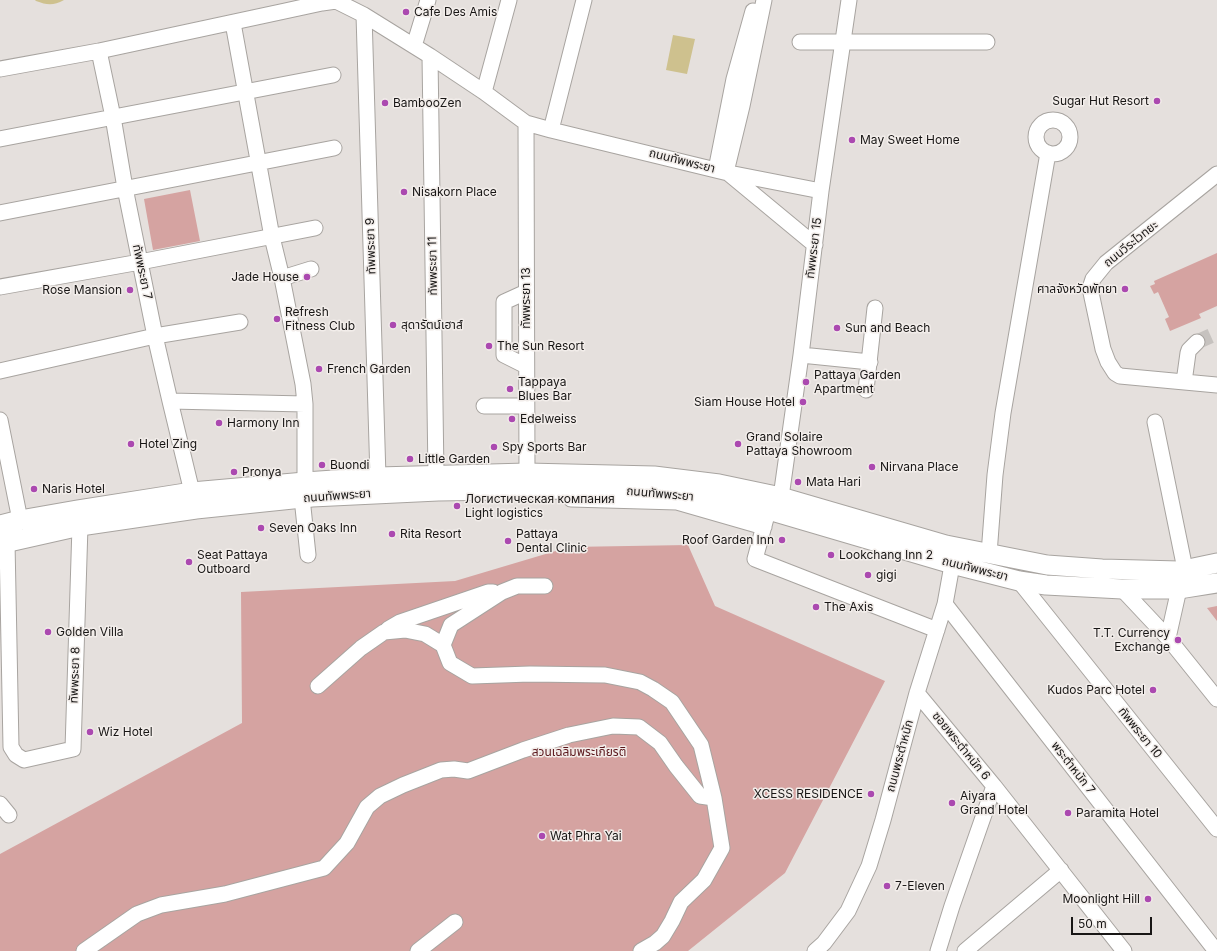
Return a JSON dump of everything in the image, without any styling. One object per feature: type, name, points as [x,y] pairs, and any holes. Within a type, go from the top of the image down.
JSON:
[{"type":"main road","name":"ถนนทัพพระยา","points":[[2,537],[196,509],[378,477],[527,473],[654,476],[719,484],[781,497],[954,556],[1019,581],[1046,585],[1122,589],[1179,589],[1217,584]]},
{"type":"main road","name":"ถนนทัพพระยา","points":[[2,537],[20,520],[192,492],[304,490],[438,492],[571,490],[653,492],[715,500],[766,519],[954,556],[989,554],[1047,565],[1102,569],[1175,570],[1217,563]]},
{"type":"street","points":[[414,46],[428,0]]},
{"type":"street","points":[[484,92],[509,0]]},
{"type":"street","points":[[552,130],[584,0]]},
{"type":"street","points":[[723,172],[734,79],[756,0]]},
{"type":"street","points":[[723,172],[744,99],[764,0]]},
{"type":"street","name":"ทัพพระยา 15","points":[[781,497],[801,355],[821,191],[849,0]]},
{"type":"street","points":[[0,69],[99,51],[233,23],[284,6],[322,1],[336,1],[364,15],[430,56],[484,92],[526,123]]},
{"type":"street","name":"ทัพพระยา 9","points":[[364,15],[378,477]]},
{"type":"street","points":[[233,23],[272,237],[282,278],[303,384],[305,404],[304,490],[308,555]]},
{"type":"street","points":[[800,42],[987,42]]},
{"type":"street","name":"ทัพพระยา 7","points":[[99,51],[155,336],[192,492]]},
{"type":"street","name":"ทัพพระยา 11","points":[[430,56],[436,475]]},
{"type":"street","points":[[0,139],[333,75]]},
{"type":"street","name":"ถนนทัพพระยา","points":[[526,123],[723,172],[815,245]]},
{"type":"street","name":"ทัพพระยา 13","points":[[526,123],[527,473]]},
{"type":"street","points":[[0,213],[334,148]]},
{"type":"street","points":[[989,554],[995,475],[1003,413],[1048,153]]},
{"type":"street","points":[[723,172],[821,191]]},
{"type":"street","name":"ถนนวีระไวทยะ","points":[[1217,174],[1106,263],[1093,279],[1090,288],[1104,349],[1108,362],[1115,373],[1120,376],[1217,386]]},
{"type":"street","points":[[0,287],[140,262],[315,228]]},
{"type":"street","points":[[282,278],[311,269]]},
{"type":"street","points":[[526,292],[504,302],[504,355],[526,366]]},
{"type":"street","points":[[866,390],[875,308]]},
{"type":"street","points":[[0,371],[155,336],[240,322]]},
{"type":"street","points":[[1184,382],[1188,353],[1197,342]]},
{"type":"street","points":[[801,355],[870,362]]},
{"type":"street","points":[[170,401],[305,404]]},
{"type":"street","points":[[484,406],[526,406]]},
{"type":"street","points":[[0,420],[4,452],[20,520]]},
{"type":"street","points":[[1154,422],[1185,569]]},
{"type":"street","points":[[766,519],[755,558],[937,630]]},
{"type":"street","name":"ทัพพระยา 8","points":[[5,673],[10,747],[16,755],[24,760],[73,749],[80,526]]},
{"type":"street","points":[[2,537],[5,673]]},
{"type":"street","name":"ถนนพระตำหนัก","points":[[815,951],[824,943],[848,910],[869,866],[917,693],[945,604],[954,556]]},
{"type":"street","points":[[1046,585],[1043,576],[1047,565]]},
{"type":"street","name":"ทัพพระยา 10","points":[[1019,581],[1217,829]]},
{"type":"street","points":[[443,645],[451,625],[502,592],[517,586],[545,586]]},
{"type":"street","points":[[1122,589],[1168,638],[1217,698]]},
{"type":"street","points":[[1168,638],[1179,589]]},
{"type":"street","points":[[318,686],[361,648],[400,622],[488,592],[502,592]]},
{"type":"street","name":"พระตำหนัก 7","points":[[945,604],[1216,951]]},
{"type":"street","points":[[384,632],[405,630],[424,634],[443,645],[450,663],[472,676],[530,674],[605,675],[640,682],[672,702],[701,745],[714,798],[722,848],[704,880],[681,902],[663,936],[655,943],[641,951]]},
{"type":"street","name":"ซอยพระตำหนัก 6","points":[[917,693],[994,786],[1124,951]]},
{"type":"street","points":[[84,951],[137,914],[161,905],[225,894],[324,868],[347,843],[367,807],[380,796],[403,785],[442,770],[454,769],[468,771],[522,750],[569,736],[613,726],[639,727],[660,743],[700,796],[714,798]]},
{"type":"street","points":[[938,951],[947,919],[994,786]]},
{"type":"street","points":[[965,951],[1061,870]]},
{"type":"street","points":[[418,951],[455,922]]},
{"type":"green space","points":[[190,190],[200,241],[153,250],[144,199]]},
{"type":"green space","points":[[1217,253],[1217,306],[1199,314],[1201,318],[1170,331],[1165,319],[1169,317],[1158,292],[1154,294],[1150,286],[1155,284],[1154,281]]},
{"type":"green space","name":"สวนเฉลิมพระเกียรติ","points":[[688,545],[715,606],[885,681],[785,873],[688,951],[0,951],[0,854],[242,723],[241,592],[455,581],[569,547]]},
{"type":"green space","points":[[1217,606],[1217,621],[1207,608]]},
{"type":"shaded area","points":[[35,0],[64,0],[50,4]]},
{"type":"shaded area","points":[[673,35],[695,39],[687,74],[666,70]]},
{"type":"tunnel","points":[[1197,342],[1217,333]]},
{"type":"place","name":"Cafe Des Amis","points":[[406,12]]},
{"type":"place","name":"Sugar Hut Resort","points":[[1157,101]]},
{"type":"place","name":"BambooZen","points":[[385,103]]},
{"type":"place","name":"May Sweet Home","points":[[852,140]]},
{"type":"place","name":"Nisakorn Place","points":[[404,192]]},
{"type":"place","name":"Jade House","points":[[307,277]]},
{"type":"place","name":"ศาลจังหวัดพัทยา","points":[[1125,289]]},
{"type":"place","name":"Rose Mansion","points":[[130,290]]},
{"type":"place","name":"Refresh Fitness Club","points":[[277,319]]},
{"type":"place","name":"สุดารัตน์เฮาส์","points":[[393,325]]},
{"type":"place","name":"Sun and Beach","points":[[837,328]]},
{"type":"place","name":"The Sun Resort","points":[[489,346]]},
{"type":"place","name":"French Garden","points":[[319,369]]},
{"type":"place","name":"Pattaya Garden Apartment","points":[[806,382]]},
{"type":"place","name":"Tappaya Blues Bar","points":[[510,389]]},
{"type":"place","name":"Siam House Hotel","points":[[803,402]]},
{"type":"place","name":"Edelweiss","points":[[512,419]]},
{"type":"place","name":"Harmony Inn","points":[[219,423]]},
{"type":"place","name":"Hotel Zing","points":[[131,444]]},
{"type":"place","name":"Grand Solaire Pattaya Showroom","points":[[738,444]]},
{"type":"place","name":"Spy Sports Bar","points":[[494,447]]},
{"type":"place","name":"Little Garden","points":[[410,459]]},
{"type":"place","name":"Buondi","points":[[322,465]]},
{"type":"place","name":"Nirvana Place","points":[[872,467]]},
{"type":"place","name":"Pronya","points":[[234,472]]},
{"type":"place","name":"Mata Hari","points":[[798,482]]},
{"type":"place","name":"Naris Hotel","points":[[34,489]]},
{"type":"place","name":"Логистическая компания Light logistics","points":[[457,506]]},
{"type":"place","name":"Seven Oaks Inn","points":[[261,528]]},
{"type":"place","name":"Rita Resort","points":[[392,534]]},
{"type":"place","name":"Roof Garden Inn","points":[[782,540]]},
{"type":"place","name":"Pattaya Dental Clinic","points":[[508,541]]},
{"type":"place","name":"Lookchang Inn 2","points":[[831,555]]},
{"type":"place","name":"Seat Pattaya Outboard","points":[[189,562]]},
{"type":"place","name":"gigi","points":[[868,575]]},
{"type":"place","name":"The Axis","points":[[816,607]]},
{"type":"place","name":"Golden Villa","points":[[48,632]]},
{"type":"place","name":"T.T. Currency Exchange","points":[[1178,640]]},
{"type":"place","name":"Kudos Parc Hotel","points":[[1153,690]]},
{"type":"place","name":"Wiz Hotel","points":[[90,732]]},
{"type":"place","name":"XCESS RESIDENCE","points":[[871,794]]},
{"type":"place","name":"Aiyara Grand Hotel","points":[[952,803]]},
{"type":"place","name":"Paramita Hotel","points":[[1068,813]]},
{"type":"place","name":"Wat Phra Yai","points":[[542,836]]},
{"type":"place","name":"7-Eleven","points":[[887,886]]},
{"type":"place","name":"Moonlight Hill","points":[[1148,899]]}]
